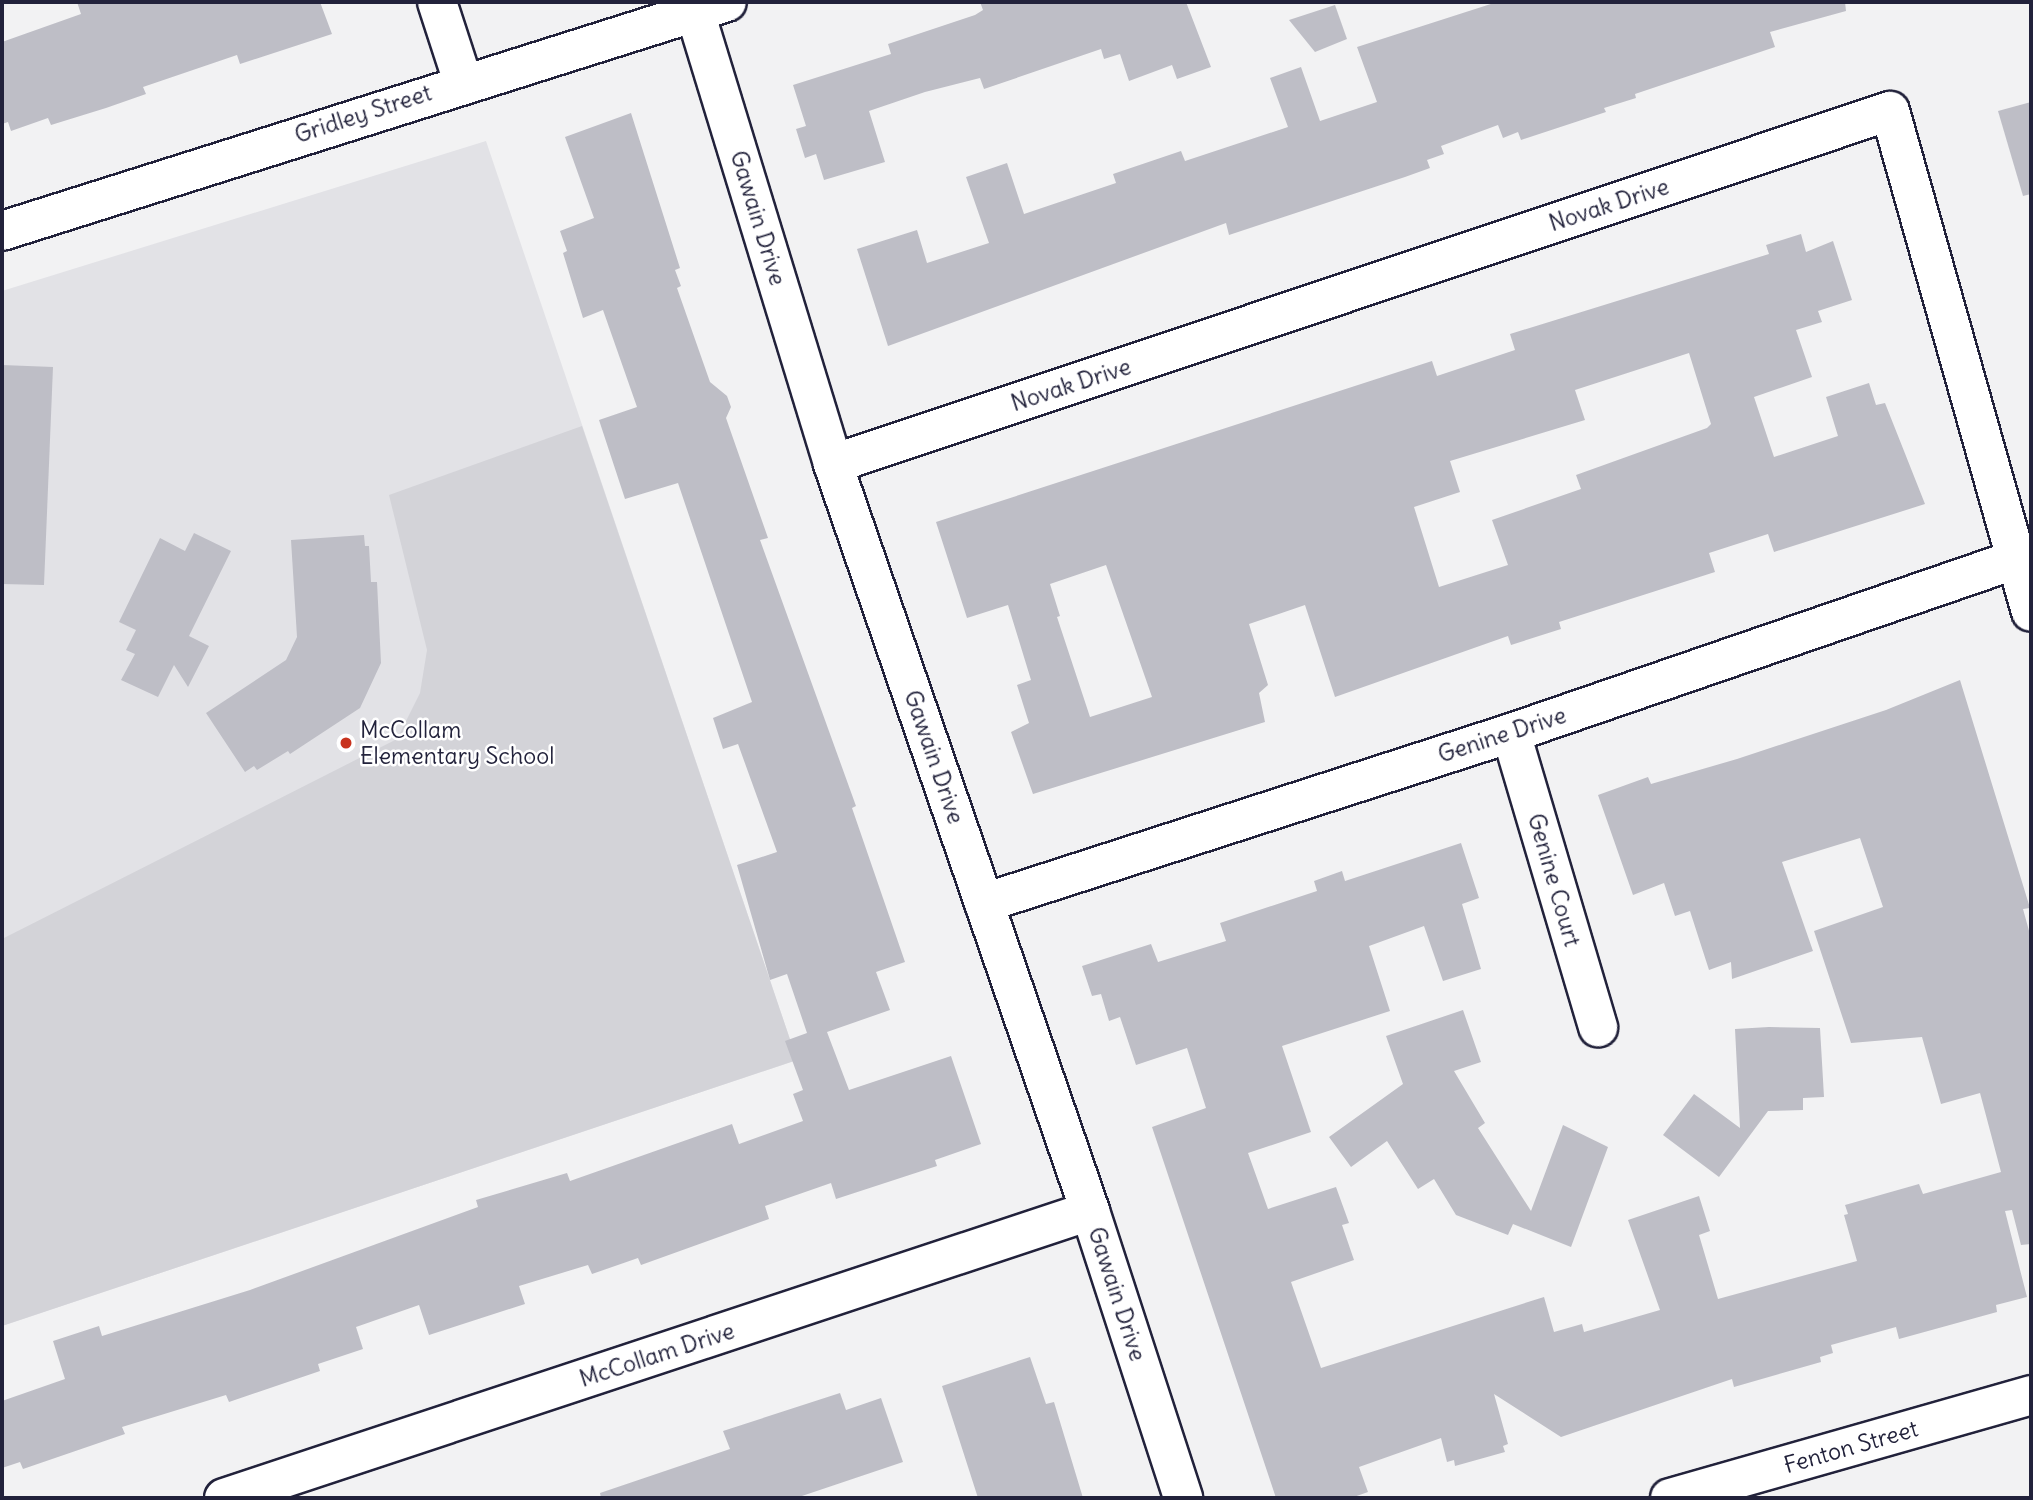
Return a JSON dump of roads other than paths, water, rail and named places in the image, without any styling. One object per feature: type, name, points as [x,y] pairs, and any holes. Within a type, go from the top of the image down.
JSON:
[{"type":"street","points":[[437,2],[463,82]]},
{"type":"street","name":"Gridley Street","points":[[2,231],[463,82],[711,7]]},
{"type":"street","name":"Gawain Drive","points":[[711,7],[834,464],[1090,1211],[1184,1498]]},
{"type":"street","name":"Novak Drive","points":[[834,464],[1890,111],[2031,612]]},
{"type":"street","name":"Genine Drive","points":[[984,903],[1511,733],[2017,559]]},
{"type":"street","name":"Genine Court","points":[[1511,733],[1598,1027]]},
{"type":"street","name":"McCollam Drive","points":[[224,1498],[1090,1211]]},
{"type":"street","name":"Fenton Street","points":[[1670,1498],[1775,1484],[2031,1395]]},
{"type":"place","name":"McCollam Elementary School","points":[[346,743]]}]
